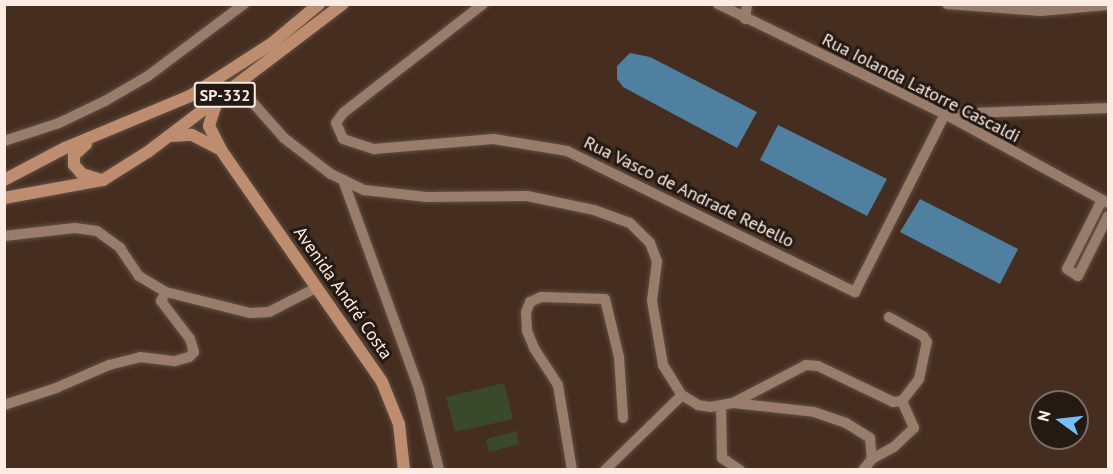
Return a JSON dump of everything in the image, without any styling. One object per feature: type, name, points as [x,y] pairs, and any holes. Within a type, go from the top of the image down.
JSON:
[{"type":"main road","name":"SP-332","points":[[4,180],[104,131],[190,96],[229,74],[319,4]]},
{"type":"main road","name":"SP-332","points":[[4,198],[103,180],[238,86],[343,4]]},
{"type":"main road","name":"Avenida André Costa","points":[[217,101],[209,126],[221,150],[382,382],[399,424],[404,470]]},
{"type":"main road","points":[[103,180],[82,174],[73,160],[78,150],[104,131]]},
{"type":"main road","name":"Avenida André Costa","points":[[169,136],[192,135],[221,150]]},
{"type":"street","points":[[4,141],[59,123],[105,101],[148,76],[244,4]]},
{"type":"street","name":"Rua Vasco de Andrade Rebello","points":[[483,4],[336,123],[343,139],[366,149],[494,139],[567,151],[855,292],[945,114]]},
{"type":"street","name":"Rua Iolanda Latorre Cascaldi","points":[[718,4],[945,114],[1105,201]]},
{"type":"street","points":[[745,19],[747,4]]},
{"type":"street","points":[[947,4],[1041,11],[1108,5]]},
{"type":"street","points":[[238,86],[284,138],[343,180],[364,190],[427,197],[527,196],[594,210],[630,224],[650,243],[657,261],[652,301],[663,365],[682,395],[698,405],[721,406],[733,403],[806,365],[818,366],[893,402],[902,401],[922,372],[927,342],[923,336],[889,317]]},
{"type":"street","points":[[945,114],[1108,108]]},
{"type":"street","points":[[343,180],[419,389],[439,470]]},
{"type":"street","points":[[1105,201],[1067,269],[1078,276],[1108,216]]},
{"type":"street","points":[[4,236],[75,228],[97,231],[120,248],[139,276],[166,292],[250,313],[269,312],[316,288]]},
{"type":"street","points":[[4,405],[56,388],[109,365],[141,357],[175,361],[189,357],[194,352],[190,339],[161,301],[166,292]]},
{"type":"street","points":[[572,470],[558,384],[534,348],[527,331],[526,312],[530,302],[541,297],[605,299],[619,357],[623,418]]},
{"type":"street","points":[[605,470],[682,395]]},
{"type":"street","points":[[863,470],[872,459],[894,447],[914,428],[902,401]]},
{"type":"street","points":[[733,403],[814,412],[846,423],[868,435],[872,459]]},
{"type":"street","points":[[721,406],[722,458],[740,470]]},
{"type":"green space","points":[[504,383],[513,419],[455,432],[446,397]]},
{"type":"green space","points":[[516,431],[519,444],[489,452],[486,439]]},
{"type":"water","points":[[630,53],[650,57],[757,112],[737,148],[623,87],[617,79],[617,66]]},
{"type":"water","points":[[778,125],[887,179],[867,216],[760,160]]},
{"type":"water","points":[[920,199],[1018,249],[1000,284],[900,232]]}]
